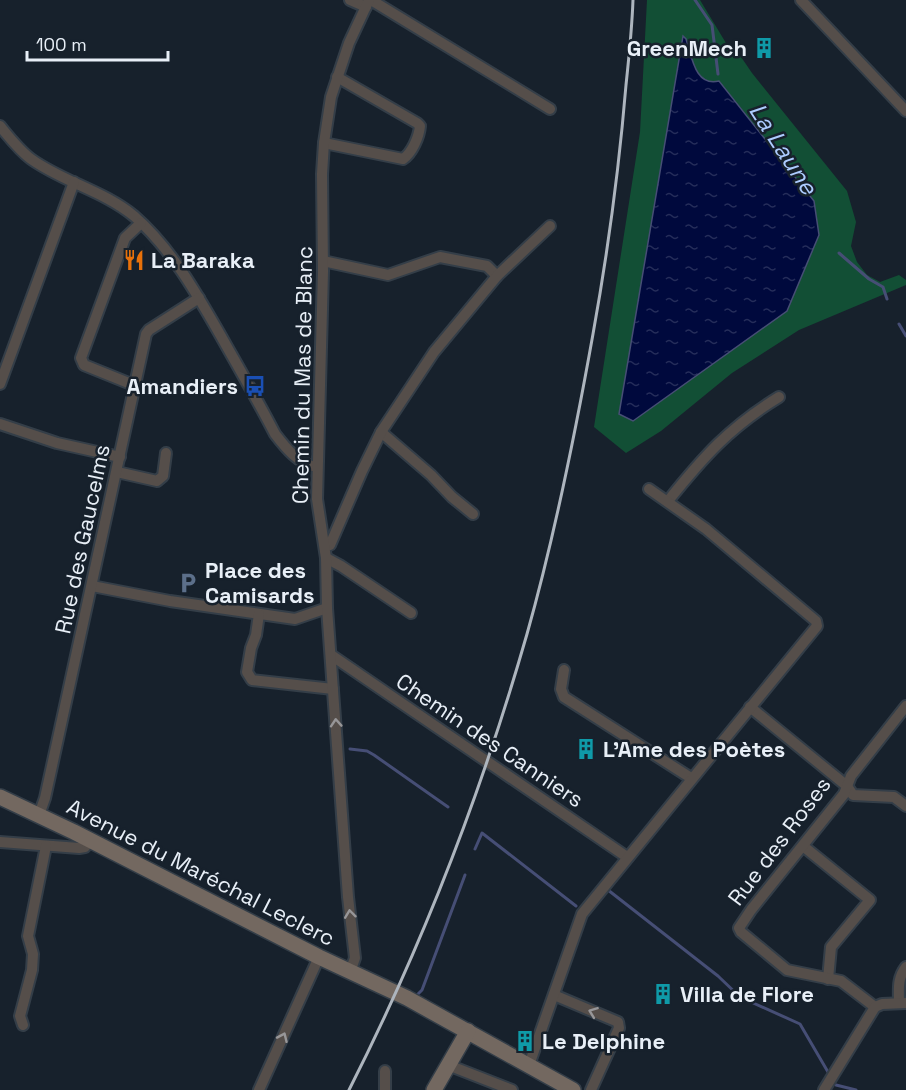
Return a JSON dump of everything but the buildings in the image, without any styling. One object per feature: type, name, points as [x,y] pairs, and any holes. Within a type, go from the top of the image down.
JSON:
[{"type":"main road","name":"Avenue du Maréchal Leclerc","points":[[0,797],[468,1030],[573,1090]]},
{"type":"main road","points":[[434,1090],[468,1030]]},
{"type":"street","points":[[350,0],[369,2],[550,109]]},
{"type":"street","points":[[801,0],[906,111]]},
{"type":"street","name":"Chemin du Mas de Blanc","points":[[350,972],[355,958],[348,897],[327,608],[326,558],[317,500],[323,261],[322,174],[324,143],[337,77],[349,43],[369,2]]},
{"type":"street","points":[[324,143],[403,159],[409,155],[426,127],[337,77]]},
{"type":"street","points":[[0,126],[30,158],[116,203],[141,223],[161,245],[199,298],[275,434],[289,452],[310,466],[317,466]]},
{"type":"street","points":[[0,384],[74,182]]},
{"type":"street","points":[[136,386],[84,365],[81,358],[125,238],[141,223]]},
{"type":"street","points":[[325,546],[330,545],[381,432],[444,339],[497,276],[550,226]]},
{"type":"street","points":[[323,261],[388,275],[440,257],[487,266],[497,276]]},
{"type":"street","name":"Rue des Gaucelms","points":[[39,815],[45,798],[146,334],[199,298]]},
{"type":"street","points":[[668,501],[693,469],[727,434],[742,421],[779,397]]},
{"type":"street","points":[[0,424],[57,443],[120,458]]},
{"type":"street","points":[[381,432],[473,514]]},
{"type":"street","points":[[117,472],[157,481],[163,476],[166,453]]},
{"type":"street","points":[[529,1065],[582,914],[817,626],[816,621],[706,529],[649,489]]},
{"type":"street","points":[[326,558],[411,613]]},
{"type":"street","points":[[92,586],[170,601],[295,619],[327,608]]},
{"type":"street","points":[[259,614],[247,672],[252,680],[333,689]]},
{"type":"street","name":"Chemin des Canniers","points":[[331,655],[627,857]]},
{"type":"street","points":[[564,670],[561,689],[564,697],[691,778]]},
{"type":"street","name":"Rue des Roses","points":[[875,1007],[845,983],[787,970],[739,928],[844,794],[851,776],[906,706]]},
{"type":"street","points":[[750,707],[847,786],[853,795],[894,797],[906,806]]},
{"type":"street","points":[[0,842],[79,848],[87,845],[89,840]]},
{"type":"street","points":[[23,1025],[20,1016],[32,970],[33,954],[28,936],[46,846]]},
{"type":"street","points":[[803,846],[870,900],[831,947],[828,979]]},
{"type":"street","points":[[259,1090],[319,957]]},
{"type":"street","points":[[824,1090],[875,1007],[882,1004],[903,1003],[898,982],[900,974],[906,967]]},
{"type":"street","points":[[554,995],[618,1023],[619,1028],[591,1090]]},
{"type":"street","points":[[448,1065],[512,1090]]},
{"type":"street","points":[[385,1071],[385,1090]]},
{"type":"green space","points":[[647,0],[700,0],[732,53],[737,51],[847,191],[856,222],[851,246],[857,262],[867,275],[880,282],[899,275],[906,280],[906,285],[799,330],[732,373],[661,431],[626,453],[594,427],[640,132]]},
{"type":"water","points":[[683,36],[700,75],[711,82],[719,81],[814,201],[819,235],[787,311],[633,421],[619,414]]},
{"type":"waterway","name":"La Laune","points":[[695,0],[712,25],[718,74]]},
{"type":"waterway","name":"La Laune","points":[[839,253],[869,279],[883,287],[887,299]]},
{"type":"waterway","name":"La Laune","points":[[899,324],[906,336]]},
{"type":"waterway","points":[[350,749],[367,751],[374,755],[448,807]]},
{"type":"waterway","points":[[475,849],[482,833],[576,906]]},
{"type":"waterway","points":[[418,994],[422,990],[465,875]]},
{"type":"waterway","points":[[608,890],[718,976],[740,997],[800,1024],[828,1072]]},
{"type":"waterway","points":[[836,1085],[856,1090]]},
{"type":"railway","points":[[349,1090],[402,979],[449,866],[491,751],[537,597],[572,447],[604,272],[620,148],[633,0]]},
{"type":"place","name":"GreenMech","points":[[764,48]]},
{"type":"place","name":"La Baraka","points":[[134,260]]},
{"type":"place","name":"Amandiers","points":[[255,386]]},
{"type":"place","name":"Place des Camisards","points":[[188,583]]},
{"type":"place","name":"L’Ame des Poètes","points":[[586,749]]},
{"type":"place","name":"Villa de Flore","points":[[663,994]]},
{"type":"place","name":"Le Delphine","points":[[525,1041]]}]
